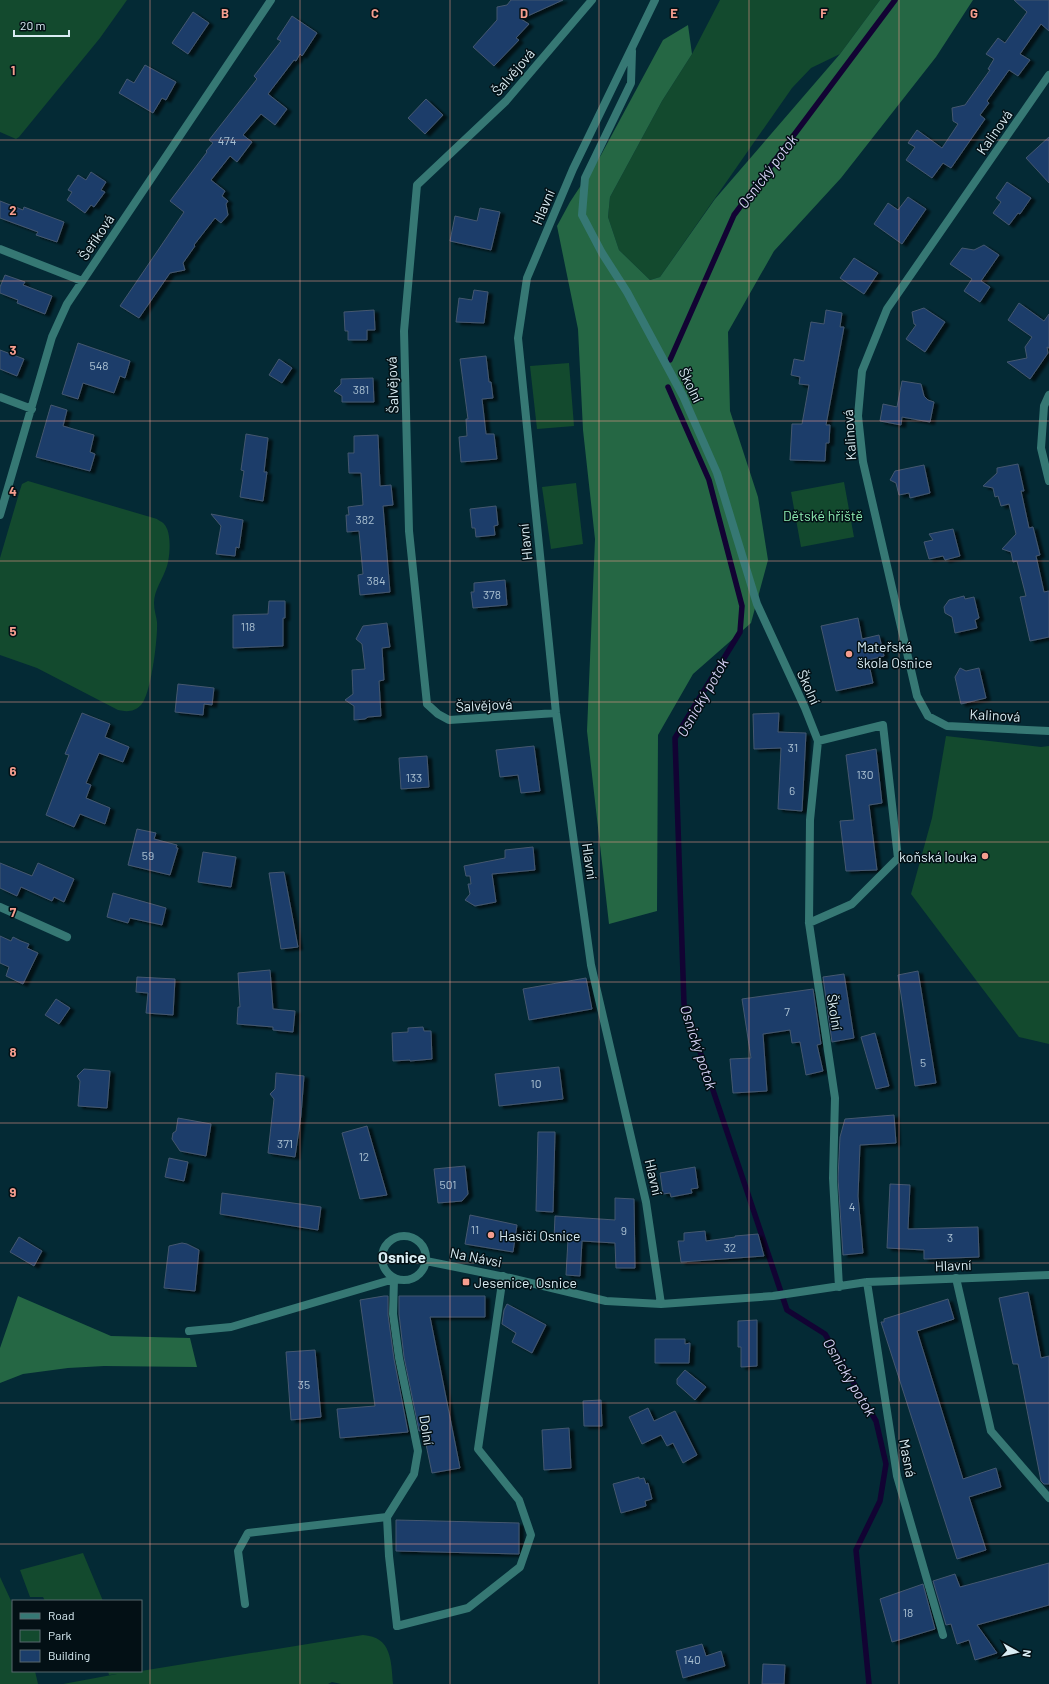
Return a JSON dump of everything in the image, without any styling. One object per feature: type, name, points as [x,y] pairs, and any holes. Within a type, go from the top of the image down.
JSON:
[{"type":"street","name":"Šeříková","points":[[0,515],[52,338],[59,319],[82,281],[271,0]]},
{"type":"street","name":"Šalvějová","points":[[556,713],[449,720],[438,714],[427,704],[409,531],[404,330],[417,185],[506,101],[592,0]]},
{"type":"street","name":"Hlavní","points":[[655,0],[573,169],[528,278],[518,338],[556,713],[591,965],[646,1202],[661,1304],[773,1296],[867,1282],[1049,1274]]},
{"type":"street","name":"Školní","points":[[632,50],[631,84],[585,178],[582,215],[602,253],[627,292],[683,396],[717,473],[757,604],[805,708],[818,741],[810,820],[809,923],[835,1098],[833,1178],[839,1287]]},
{"type":"street","name":"Kalinová","points":[[1049,75],[887,309],[862,371],[858,416],[863,462],[917,696],[928,716],[947,726],[1049,731]]},
{"type":"street","points":[[0,249],[82,281]]},
{"type":"street","points":[[1049,395],[1044,406],[1041,448],[1049,481]]},
{"type":"street","points":[[0,397],[32,409]]},
{"type":"street","points":[[809,923],[852,904],[898,858],[883,725],[818,741]]},
{"type":"street","points":[[0,907],[67,937]]},
{"type":"street","points":[[189,1331],[231,1327],[394,1279],[408,1281],[414,1278],[424,1268],[426,1261],[426,1254],[423,1247],[412,1238],[398,1236],[390,1240],[385,1245],[381,1260],[383,1268],[387,1274],[394,1279]]},
{"type":"street","name":"Na Návsi","points":[[426,1261],[503,1276],[606,1301],[661,1304]]},
{"type":"street","points":[[245,1604],[238,1551],[248,1532],[386,1517],[397,1626],[468,1608],[520,1567],[531,1535],[519,1500],[478,1449],[503,1276]]},
{"type":"street","points":[[956,1278],[991,1431],[1049,1498]]},
{"type":"street","name":"Dolní","points":[[386,1517],[414,1474],[418,1450],[399,1358],[394,1321],[394,1279]]},
{"type":"street","name":"Masná","points":[[867,1282],[897,1476],[943,1635]]},
{"type":"green space","points":[[0,0],[127,0],[100,38],[16,139],[0,132]]},
{"type":"green space","points":[[720,0],[880,0],[840,54],[811,68],[792,88],[660,277],[650,280],[619,250],[608,217],[610,197],[662,101],[692,54]]},
{"type":"green space","points":[[880,0],[973,0],[936,57],[841,178],[774,251],[728,332],[730,411],[758,497],[768,560],[751,623],[693,674],[658,735],[657,911],[609,924],[587,731],[595,539],[583,430],[578,329],[557,226],[570,202],[601,155],[663,40],[688,25],[692,54],[662,101],[610,197],[608,217],[619,250],[650,280],[660,277],[715,199],[840,54]]},
{"type":"green space","points":[[569,363],[574,426],[537,429],[530,366]]},
{"type":"green space","points":[[28,481],[157,519],[167,528],[170,544],[168,562],[154,598],[157,629],[151,678],[145,699],[136,709],[127,711],[118,710],[37,668],[0,655],[0,558],[22,484]]},
{"type":"green space","name":"Dětské hřiště","points":[[844,482],[854,537],[801,547],[791,492]]},
{"type":"green space","points":[[576,483],[583,544],[551,549],[542,487]]},
{"type":"green space","name":"koňská louka","points":[[946,736],[1041,747],[1049,746],[1049,1044],[1019,1037],[911,894],[932,818]]},
{"type":"green space","points":[[18,1296],[111,1336],[190,1338],[197,1367],[104,1366],[68,1368],[23,1374],[0,1383],[0,1348]]},
{"type":"green space","points":[[83,1553],[103,1600],[44,1600],[43,1597],[30,1597],[20,1570]]},
{"type":"green space","points":[[0,1577],[12,1603],[12,1672],[35,1672],[38,1684],[0,1684]]},
{"type":"green space","points":[[363,1635],[380,1640],[385,1645],[392,1667],[393,1684],[341,1684],[332,1682],[328,1684],[63,1684],[117,1674],[109,1675],[108,1672],[142,1671]]},
{"type":"building","points":[[511,0],[563,0],[521,19],[529,24],[516,38],[519,40],[494,66],[473,47],[497,20],[497,7],[507,5]]},
{"type":"building","points":[[1014,0],[1049,0],[1049,31],[1041,24],[1020,54],[1030,60],[1018,76],[1009,70],[987,101],[989,103],[980,115],[985,119],[951,168],[943,163],[932,178],[906,160],[915,147],[908,143],[917,130],[942,148],[958,124],[953,121],[952,108],[965,105],[990,70],[988,69],[994,59],[986,54],[998,38],[1005,43],[1027,12]]},
{"type":"building","points":[[193,12],[209,23],[188,54],[172,43]]},
{"type":"building","points":[[292,16],[317,33],[302,56],[300,54],[296,61],[294,60],[268,94],[287,109],[275,125],[261,114],[243,135],[252,142],[237,162],[230,156],[211,180],[225,191],[222,196],[228,201],[226,204],[228,215],[221,223],[215,218],[194,245],[195,246],[183,263],[185,270],[170,273],[139,318],[120,306],[184,212],[170,201],[213,143],[209,140],[257,79],[254,76],[281,41],[277,39]]},
{"type":"building","points":[[145,65],[176,82],[166,100],[162,98],[153,113],[119,93],[127,79],[134,83]]},
{"type":"building","points":[[426,99],[443,115],[425,134],[408,118]]},
{"type":"building","points":[[1049,137],[1049,183],[1026,158]]},
{"type":"building","points":[[91,172],[106,182],[101,190],[105,192],[94,207],[91,205],[85,213],[67,200],[72,192],[68,190],[78,175],[86,180]]},
{"type":"building","points":[[1007,182],[1031,198],[1020,214],[1018,213],[1009,225],[993,213],[1001,202],[996,198]]},
{"type":"building","points":[[908,197],[926,209],[902,244],[874,224],[888,203],[898,210]]},
{"type":"building","points":[[0,201],[23,210],[24,207],[64,222],[57,242],[36,235],[38,232],[0,218]]},
{"type":"building","points":[[480,208],[500,212],[491,250],[450,241],[455,216],[477,221]]},
{"type":"building","points":[[984,245],[999,255],[981,281],[990,287],[980,302],[964,291],[972,279],[950,264],[962,248],[974,250]]},
{"type":"building","points":[[854,258],[878,273],[864,294],[840,278]]},
{"type":"building","points":[[5,275],[25,282],[23,285],[52,296],[45,314],[17,303],[18,300],[0,293],[0,287]]},
{"type":"building","points":[[474,290],[488,292],[484,323],[456,322],[459,298],[472,300]]},
{"type":"building","points":[[1019,303],[1044,321],[1049,314],[1048,353],[1030,379],[1007,362],[1027,358],[1025,347],[1032,337],[1008,320]]},
{"type":"building","points":[[924,308],[945,322],[925,352],[906,339],[916,325],[914,324],[912,312]]},
{"type":"building","points":[[374,310],[375,330],[367,330],[367,340],[348,340],[348,331],[345,331],[344,312]]},
{"type":"building","points":[[826,310],[842,313],[840,327],[844,327],[826,425],[830,425],[829,443],[826,443],[825,461],[790,460],[792,424],[802,424],[809,385],[799,384],[800,377],[791,375],[794,359],[804,361],[811,322],[824,324]]},
{"type":"building","points":[[78,343],[130,361],[125,378],[120,376],[114,393],[83,383],[78,399],[62,394]]},
{"type":"building","points":[[0,350],[24,359],[17,376],[0,369]]},
{"type":"building","points":[[486,356],[489,382],[491,382],[493,398],[482,399],[486,434],[494,434],[497,459],[461,462],[459,437],[467,436],[466,419],[468,419],[460,359]]},
{"type":"building","points":[[279,359],[292,368],[282,383],[269,375]]},
{"type":"building","points":[[373,378],[374,402],[342,402],[342,396],[334,391],[341,384],[341,379]]},
{"type":"building","points":[[902,381],[921,384],[924,396],[928,400],[934,402],[930,422],[902,417],[901,425],[880,421],[883,404],[897,407]]},
{"type":"building","points":[[51,405],[67,410],[63,426],[94,435],[90,452],[95,454],[90,471],[36,457]]},
{"type":"building","points":[[246,434],[268,438],[264,472],[267,472],[263,501],[240,497],[244,471],[241,470]]},
{"type":"building","points":[[378,435],[380,486],[391,485],[393,505],[383,506],[390,592],[360,595],[358,575],[363,574],[359,531],[347,532],[346,515],[349,515],[348,507],[363,505],[361,473],[349,473],[348,453],[354,453],[354,436]]},
{"type":"building","points":[[1018,464],[1024,491],[1021,491],[1029,528],[1033,527],[1040,555],[1036,556],[1044,592],[1049,591],[1049,637],[1030,641],[1020,597],[1026,596],[1017,561],[1013,562],[1011,552],[1002,549],[1016,534],[1009,504],[1001,506],[998,496],[995,497],[993,488],[983,486],[997,473],[997,468]]},
{"type":"building","points":[[924,465],[930,493],[910,498],[909,493],[899,495],[896,483],[890,480],[895,471]]},
{"type":"building","points":[[496,506],[498,525],[494,526],[495,535],[476,537],[475,528],[472,528],[470,509]]},
{"type":"building","points":[[211,514],[243,520],[239,548],[236,547],[235,556],[216,554],[221,526]]},
{"type":"building","points":[[953,529],[960,556],[945,560],[943,556],[929,559],[924,542],[933,540],[929,534]]},
{"type":"building","points":[[505,580],[507,605],[473,608],[471,592],[474,592],[474,583]]},
{"type":"building","points":[[964,596],[965,599],[974,597],[979,618],[975,620],[977,628],[955,633],[952,617],[945,613],[944,607],[949,600]]},
{"type":"building","points":[[269,601],[285,601],[285,618],[283,618],[283,646],[233,648],[233,615],[268,614]]},
{"type":"building","name":"Mateřská škola Osnice","points":[[858,618],[862,639],[879,635],[884,656],[868,660],[873,683],[836,691],[821,626]]},
{"type":"building","points":[[387,623],[390,647],[382,648],[384,680],[379,681],[381,716],[354,720],[354,706],[345,700],[353,694],[352,670],[365,669],[362,644],[356,639],[363,626]]},
{"type":"building","points":[[960,668],[966,671],[979,668],[986,698],[961,704],[955,677]]},
{"type":"building","points":[[178,684],[214,688],[212,705],[204,704],[203,715],[175,712]]},
{"type":"building","points":[[82,713],[110,724],[105,737],[129,747],[123,762],[99,753],[86,783],[91,785],[86,798],[110,808],[105,824],[80,814],[74,827],[46,815],[69,755],[65,754]]},
{"type":"building","points":[[779,713],[778,732],[806,733],[802,811],[778,809],[781,748],[754,749],[753,714]]},
{"type":"building","points":[[534,746],[540,791],[521,793],[518,775],[500,777],[496,750]]},
{"type":"building","points":[[876,749],[882,803],[869,805],[877,870],[846,871],[840,821],[854,820],[846,755]]},
{"type":"building","points":[[427,756],[429,787],[401,789],[399,758]]},
{"type":"building","points":[[137,829],[156,833],[154,839],[177,845],[176,848],[178,848],[170,875],[128,865]]},
{"type":"building","points":[[533,847],[535,870],[492,874],[496,902],[475,906],[465,900],[470,894],[468,884],[471,884],[470,876],[466,876],[464,866],[505,858],[505,850]]},
{"type":"building","points":[[203,852],[236,857],[231,887],[198,882]]},
{"type":"building","points":[[0,863],[32,876],[38,863],[74,879],[64,902],[54,897],[52,901],[21,887],[17,896],[0,888]]},
{"type":"building","points":[[284,872],[298,947],[281,949],[269,873]]},
{"type":"building","points":[[113,893],[166,908],[162,925],[130,918],[128,923],[107,917]]},
{"type":"building","points":[[0,936],[11,941],[13,937],[29,944],[27,948],[38,953],[23,984],[6,976],[9,967],[0,963]]},
{"type":"building","points":[[270,970],[273,1009],[295,1011],[293,1032],[273,1030],[273,1027],[237,1024],[238,1007],[240,1007],[238,973]]},
{"type":"building","points":[[918,971],[936,1083],[915,1086],[898,975]]},
{"type":"building","points":[[844,974],[854,1038],[832,1042],[823,977]]},
{"type":"building","points":[[137,977],[175,979],[173,1015],[146,1013],[148,993],[136,992]]},
{"type":"building","points":[[586,978],[592,1009],[529,1020],[523,989]]},
{"type":"building","points":[[813,989],[821,1044],[817,1045],[823,1071],[806,1075],[800,1042],[792,1043],[790,1030],[763,1034],[767,1091],[733,1093],[730,1059],[751,1058],[742,999]]},
{"type":"building","points":[[56,999],[70,1008],[59,1024],[45,1015]]},
{"type":"building","points":[[423,1027],[424,1031],[431,1031],[432,1059],[393,1061],[392,1033],[408,1032],[408,1028]]},
{"type":"building","points":[[875,1033],[889,1086],[876,1089],[861,1037]]},
{"type":"building","points":[[559,1067],[563,1099],[499,1106],[495,1074]]},
{"type":"building","points":[[84,1069],[110,1071],[107,1108],[78,1106],[80,1081],[77,1076]]},
{"type":"building","points":[[276,1073],[304,1076],[301,1115],[295,1157],[268,1153],[274,1099],[270,1094],[275,1089]]},
{"type":"building","points":[[894,1115],[896,1143],[860,1145],[858,1196],[863,1253],[843,1255],[838,1178],[840,1137],[845,1119]]},
{"type":"building","points":[[178,1118],[211,1124],[206,1156],[180,1151],[172,1139],[173,1133],[176,1131]]},
{"type":"building","points":[[367,1126],[387,1195],[360,1199],[342,1133]]},
{"type":"building","points":[[538,1132],[555,1132],[553,1212],[536,1211]]},
{"type":"building","points":[[169,1158],[188,1162],[184,1181],[165,1177]]},
{"type":"building","points":[[465,1166],[468,1194],[462,1201],[438,1203],[434,1169]]},
{"type":"building","points":[[695,1167],[698,1188],[691,1189],[692,1193],[671,1197],[670,1193],[663,1194],[660,1173]]},
{"type":"building","points":[[890,1184],[910,1185],[908,1229],[978,1227],[979,1257],[924,1259],[924,1250],[887,1248]]},
{"type":"building","points":[[222,1193],[321,1207],[318,1230],[220,1214]]},
{"type":"building","points":[[615,1198],[634,1199],[635,1268],[616,1268],[615,1243],[582,1241],[580,1276],[566,1275],[568,1240],[554,1239],[555,1216],[615,1220]]},
{"type":"building","name":"Hasiči Osnice","points":[[470,1215],[517,1225],[513,1252],[465,1244]]},
{"type":"building","points":[[705,1231],[706,1241],[758,1234],[764,1256],[681,1262],[678,1241],[684,1241],[684,1233]]},
{"type":"building","points":[[19,1237],[42,1251],[34,1266],[10,1252]]},
{"type":"building","points":[[182,1243],[199,1250],[195,1291],[164,1288],[169,1246]]},
{"type":"building","points":[[1028,1292],[1041,1358],[1049,1356],[1049,1484],[1044,1484],[1041,1481],[1018,1364],[1013,1364],[999,1298]]},
{"type":"building","points":[[388,1296],[388,1315],[394,1359],[408,1432],[340,1438],[337,1409],[375,1406],[360,1300]]},
{"type":"building","points":[[399,1296],[485,1296],[485,1317],[430,1317],[460,1468],[432,1473],[423,1430],[419,1431],[404,1357],[399,1314]]},
{"type":"building","points":[[948,1299],[954,1319],[917,1331],[963,1479],[996,1468],[1001,1487],[969,1497],[986,1550],[957,1559],[881,1322],[884,1322],[884,1319]]},
{"type":"building","points":[[507,1304],[546,1325],[532,1353],[512,1342],[516,1333],[502,1324],[504,1310]]},
{"type":"building","points":[[757,1320],[757,1366],[741,1367],[741,1347],[738,1347],[738,1321]]},
{"type":"building","points":[[655,1339],[685,1339],[685,1344],[690,1343],[689,1363],[655,1363]]},
{"type":"building","points":[[315,1350],[321,1417],[291,1420],[286,1352]]},
{"type":"building","points":[[685,1370],[706,1387],[695,1400],[677,1384],[677,1379]]},
{"type":"building","points":[[601,1400],[602,1426],[584,1426],[583,1401]]},
{"type":"building","points":[[648,1408],[654,1421],[675,1411],[697,1455],[683,1463],[673,1443],[667,1446],[661,1435],[642,1444],[629,1417]]},
{"type":"building","points":[[569,1428],[571,1468],[544,1470],[542,1430]]},
{"type":"building","points":[[639,1477],[639,1479],[644,1478],[646,1484],[648,1483],[652,1499],[645,1501],[646,1506],[621,1513],[613,1484]]},
{"type":"building","points":[[396,1520],[519,1523],[519,1554],[396,1551]]},
{"type":"building","points":[[1049,1563],[1049,1605],[977,1625],[997,1653],[975,1660],[969,1640],[957,1644],[951,1624],[946,1625],[933,1581],[955,1574],[960,1587]]},
{"type":"building","points":[[923,1584],[935,1629],[892,1642],[880,1599]]},
{"type":"building","points":[[702,1644],[706,1656],[721,1651],[725,1666],[683,1678],[676,1651]]},
{"type":"building","points":[[763,1664],[785,1665],[784,1684],[762,1684]]},
{"type":"waterway","name":"Osnický potok","points":[[670,360],[734,215],[895,0]]},
{"type":"waterway","name":"Osnický potok","points":[[668,387],[709,480],[742,606],[740,632],[675,738],[684,1004],[787,1310],[825,1334],[876,1421],[886,1464],[880,1501],[856,1550],[869,1684]]},
{"type":"place","name":"Mateřská škola Osnice","points":[[849,654]]},
{"type":"place","name":"koňská louka","points":[[985,856]]},
{"type":"place","name":"Hasiči Osnice","points":[[491,1235]]},
{"type":"place","name":"Jesenice, Osnice","points":[[466,1282]]},
{"type":"district","name":"Osnice","points":[[402,1256]]}]
